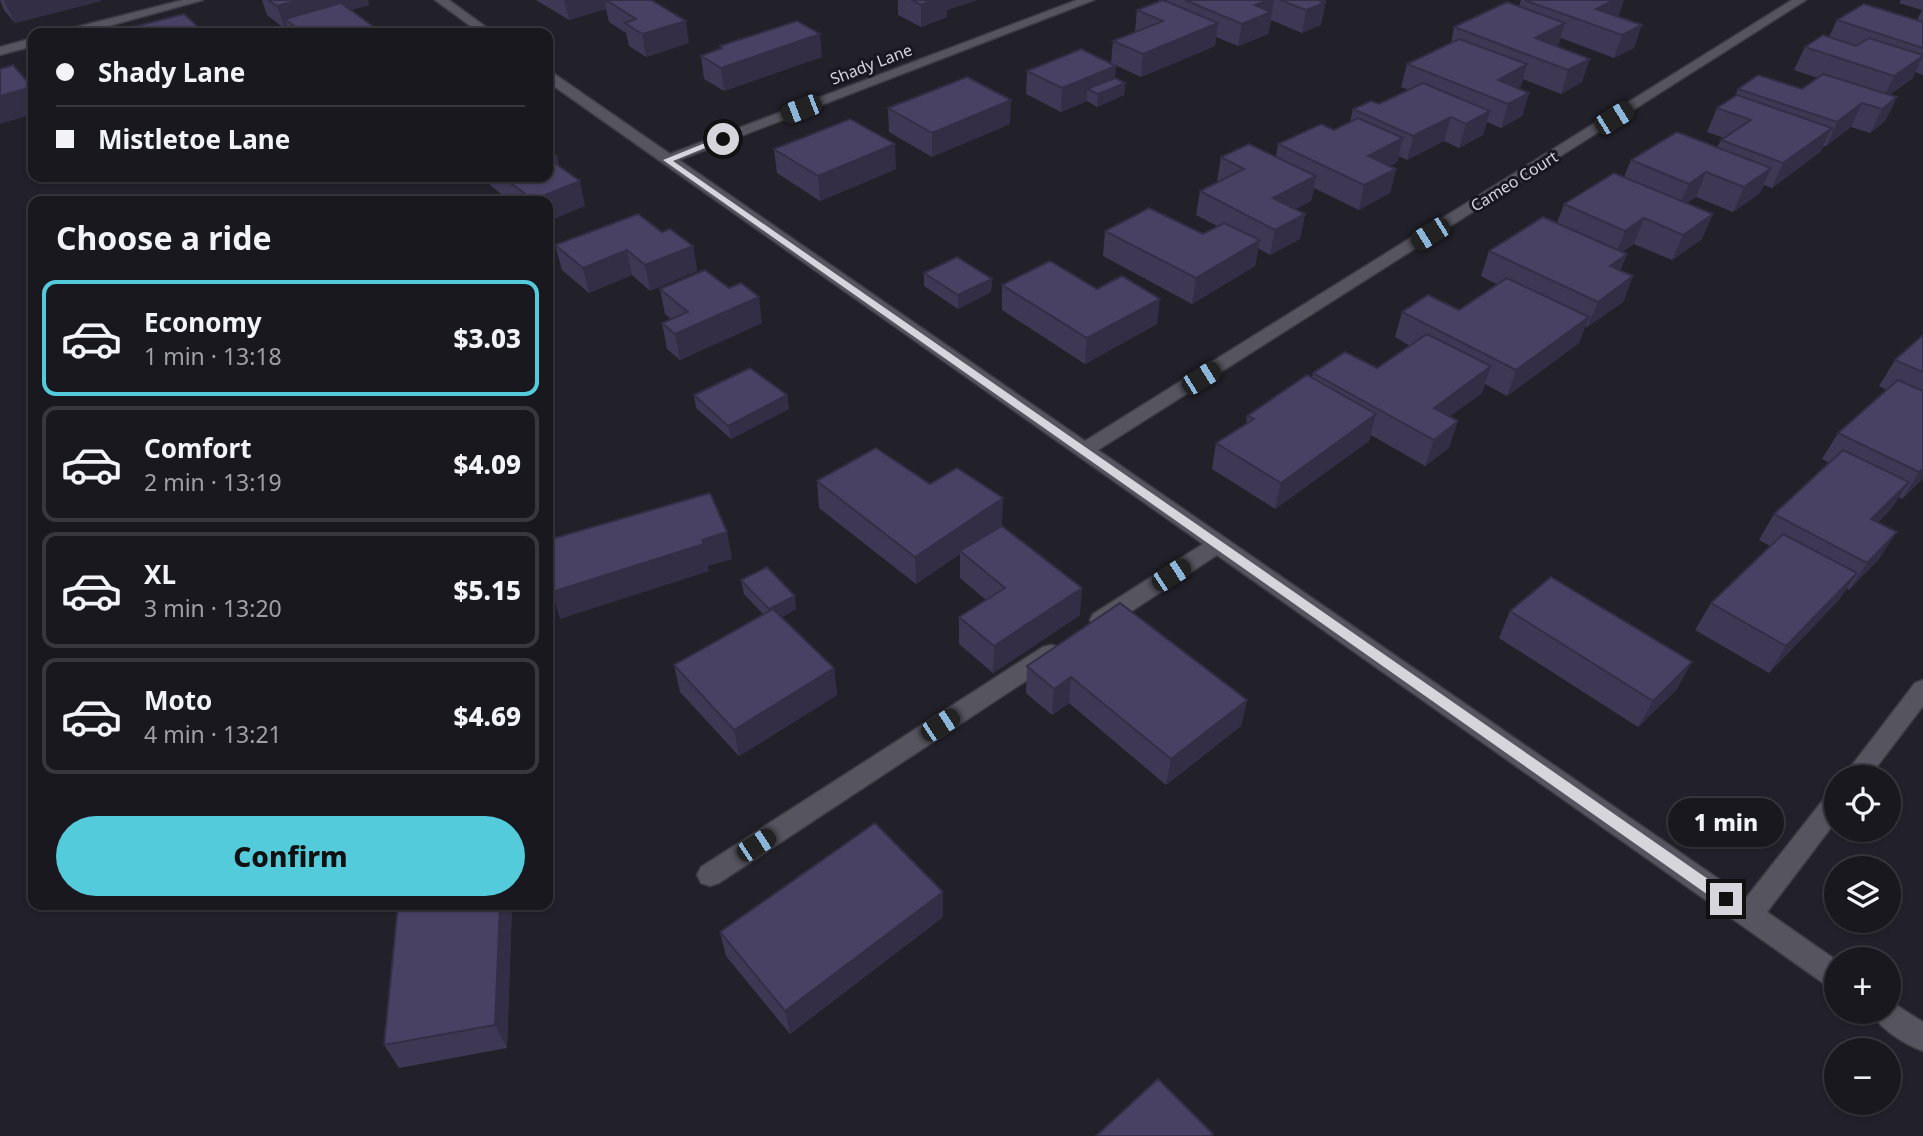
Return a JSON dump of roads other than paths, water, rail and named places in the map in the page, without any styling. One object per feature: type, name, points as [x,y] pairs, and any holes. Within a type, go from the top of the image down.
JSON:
[{"type":"street","points":[[88,28],[197,0]]},
{"type":"street","points":[[442,0],[481,28]]},
{"type":"street","name":"Shady Lane","points":[[667,160],[1088,0]]},
{"type":"street","name":"Cameo Court","points":[[1085,450],[1800,0]]},
{"type":"street","points":[[0,51],[28,44]]},
{"type":"street","points":[[553,80],[1824,968]]},
{"type":"street","points":[[709,875],[1217,545]]},
{"type":"street","points":[[1864,765],[1923,689]]},
{"type":"street","points":[[1749,915],[1824,818]]},
{"type":"street","points":[[1901,1023],[1923,1038]]}]
